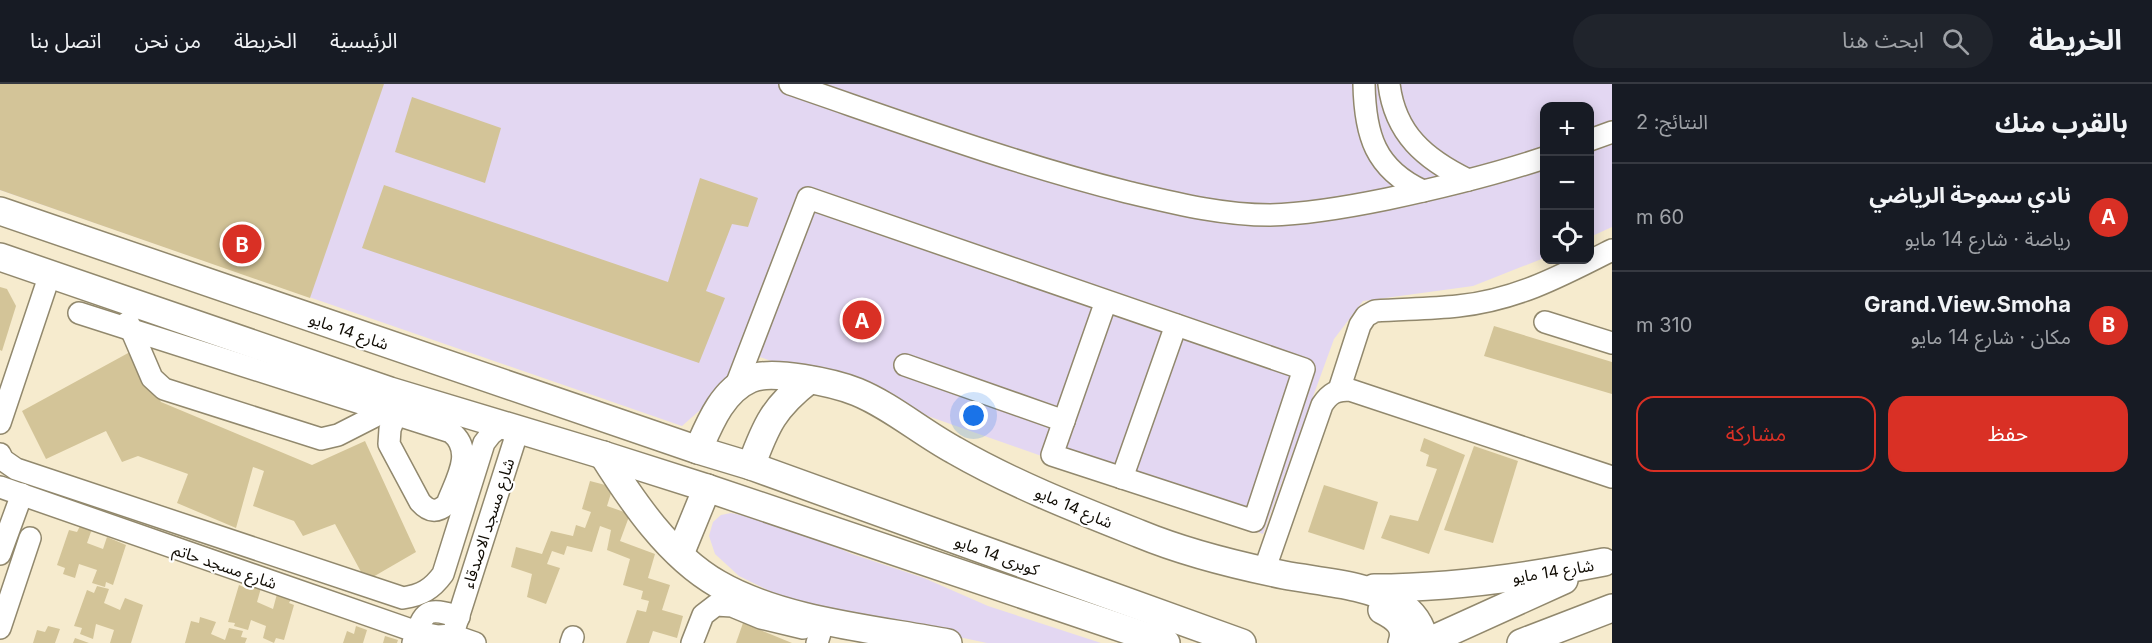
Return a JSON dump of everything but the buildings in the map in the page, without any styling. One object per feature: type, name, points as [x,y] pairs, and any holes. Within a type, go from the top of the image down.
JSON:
[{"type":"main road","name":"شارع 14 مايو","points":[[0,211],[698,450],[751,466]]},
{"type":"main road","points":[[0,257],[126,301],[397,408],[510,427],[707,488],[680,554]]},
{"type":"main road","name":"شارع 14 مايو","points":[[698,450],[713,416],[735,388],[750,379],[765,375],[782,375],[861,394],[953,450],[1064,503],[1177,549],[1264,571],[1358,588],[1408,588],[1556,572],[1608,561]]},
{"type":"main road","points":[[751,466],[771,419],[791,394],[809,381]]},
{"type":"main road","points":[[603,454],[637,506],[680,554],[716,583],[735,593],[787,611],[861,628],[948,643]]},
{"type":"main road","name":"كوبرى 14 مايو","points":[[751,466],[1242,643]]},
{"type":"main road","name":"كوبرى 14 مايو","points":[[707,488],[1166,643]]},
{"type":"main road","points":[[1425,643],[1494,610],[1608,561]]},
{"type":"main road","points":[[1301,578],[1320,594],[1377,608],[1394,616],[1403,627],[1402,643]]},
{"type":"main road","name":"شارع 14 مايو","points":[[1358,588],[1405,607],[1419,624],[1425,643]]},
{"type":"main road","points":[[1521,643],[1612,608]]},
{"type":"main road","points":[[1567,643],[1612,622]]},
{"type":"street","points":[[790,84],[1036,168],[1180,204],[1225,212],[1270,214],[1347,206],[1423,191],[1540,159]]},
{"type":"street","points":[[1364,84],[1368,126],[1375,149],[1389,170],[1405,183],[1423,191]]},
{"type":"street","points":[[1393,88],[1397,116],[1412,140],[1432,160],[1468,180]]},
{"type":"street","points":[[1375,149],[1379,140],[1387,133],[1397,131],[1412,140]]},
{"type":"street","points":[[1594,139],[1612,132]]},
{"type":"street","points":[[1389,170],[1399,168],[1413,156],[1412,140]]},
{"type":"street","points":[[735,388],[808,198],[1304,369],[1254,521],[1052,455],[1106,301]]},
{"type":"street","points":[[1339,390],[1360,326],[1366,316],[1375,311],[1488,302],[1546,284],[1612,250]]},
{"type":"street","points":[[0,423],[9,366],[50,274]]},
{"type":"street","points":[[126,301],[126,318],[131,330],[152,378],[164,389],[321,439],[329,438],[397,408]]},
{"type":"street","points":[[79,313],[397,408],[451,432],[463,445],[462,463],[447,504],[441,509],[433,511],[425,508],[392,451],[388,436],[397,408]]},
{"type":"street","points":[[1545,322],[1612,343]]},
{"type":"street","points":[[1122,478],[1176,325]]},
{"type":"street","points":[[905,365],[1064,422]]},
{"type":"street","points":[[1264,571],[1322,405],[1329,395],[1339,390],[1350,390],[1612,477]]},
{"type":"street","points":[[0,454],[3,460],[16,469],[403,598],[419,596],[433,587],[443,574],[484,443],[491,434],[510,427]]},
{"type":"street","name":"شارع مسجد الاصدقاء","points":[[454,632],[510,427]]},
{"type":"street","name":"شارع مسجد حاتم","points":[[0,487],[415,638],[454,632],[475,643]]},
{"type":"street","points":[[0,554],[22,494]]},
{"type":"street","points":[[0,628],[30,538]]},
{"type":"street","points":[[692,643],[703,615],[716,605],[724,604],[819,636],[861,628]]},
{"type":"shaded area","points":[[0,84],[1612,84],[1612,227],[1594,235],[1594,102],[1540,102],[1540,260],[1473,286],[1363,301],[1334,339],[1263,534],[760,357],[682,426],[0,190]]},
{"type":"shaded area","points":[[731,513],[783,524],[852,554],[924,578],[988,606],[1101,643],[987,643],[790,601],[739,576],[715,554],[709,536],[713,522],[721,515]]},
{"type":"place","name":"Grand.View.Smoha","points":[[242,244]]},
{"type":"place","name":"نادي سموحة الرياضي","points":[[862,320]]}]
